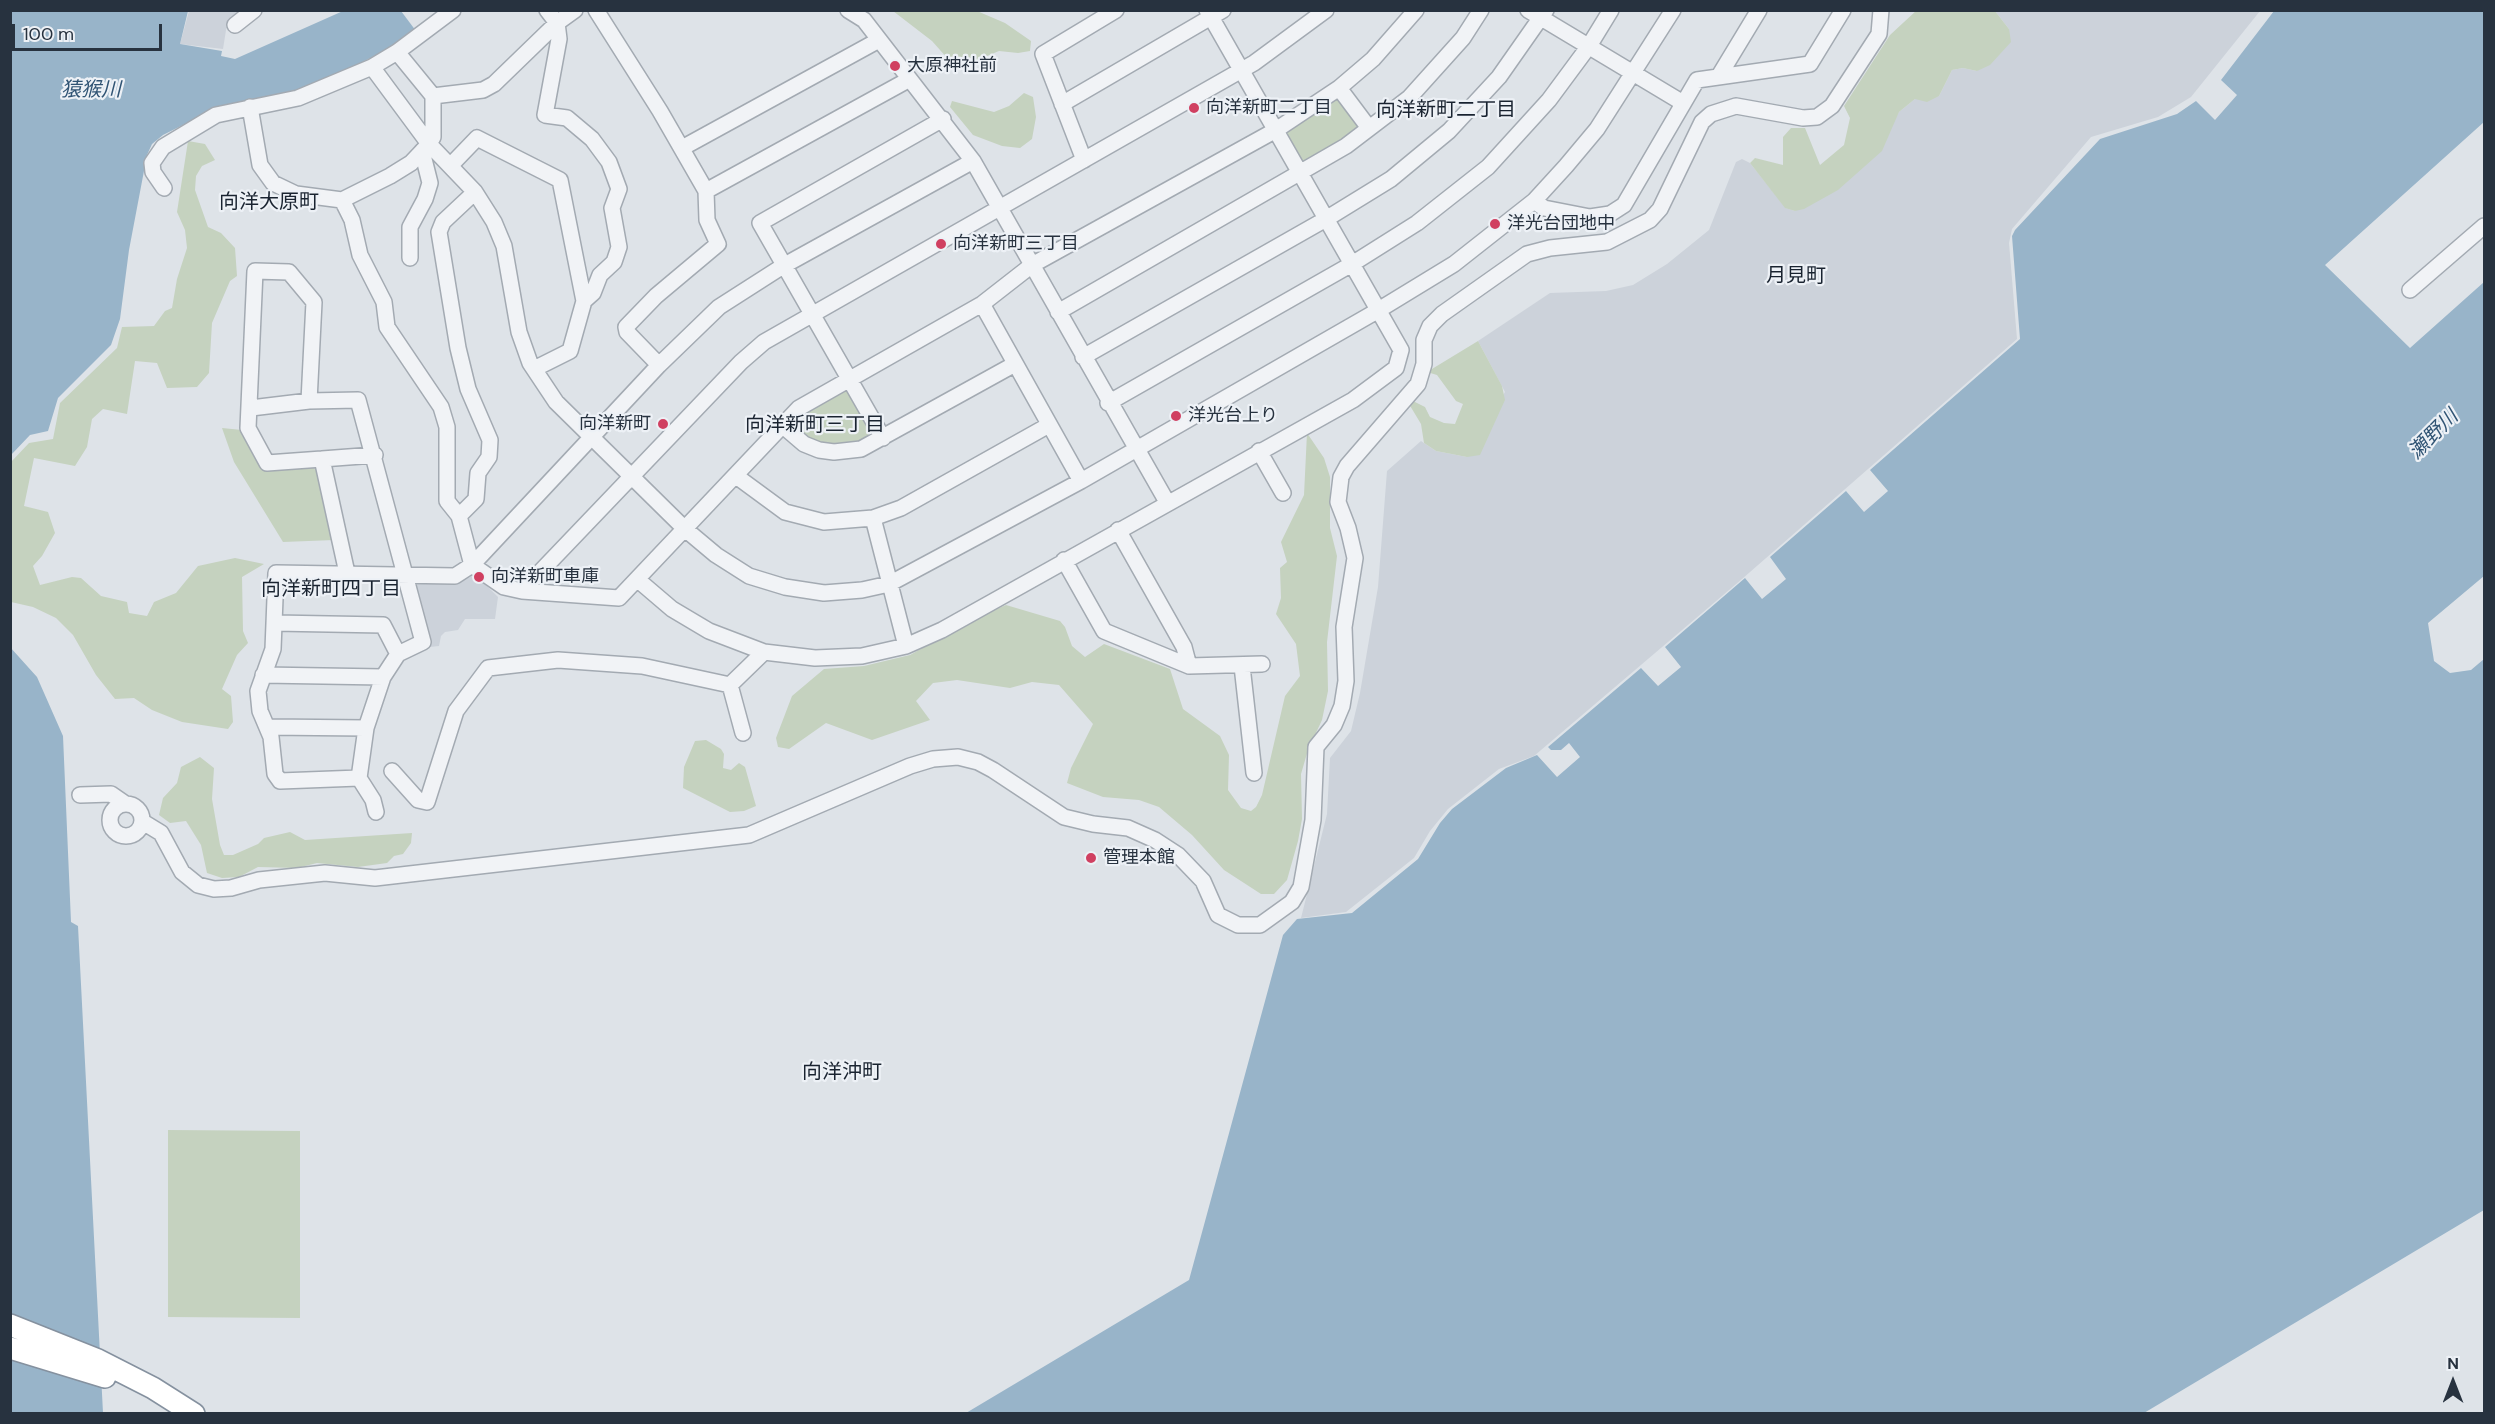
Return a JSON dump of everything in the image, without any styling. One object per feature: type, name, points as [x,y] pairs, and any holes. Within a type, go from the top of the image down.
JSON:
[{"type":"highway","points":[[10,1316],[81,1346],[194,1413]]},
{"type":"highway","points":[[10,1325],[74,1349],[153,1388]]},
{"type":"highway","points":[[10,1339],[57,1355],[105,1377],[170,1413]]},
{"type":"highway","points":[[10,1348],[105,1377]]},
{"type":"street","points":[[235,25],[254,10]]},
{"type":"street","points":[[164,188],[153,172],[152,163],[162,147],[216,115],[298,98],[372,67],[397,52],[453,10]]},
{"type":"street","points":[[547,10],[557,23],[559,39],[544,115],[567,118],[592,139],[609,162],[618,189],[612,208],[620,247],[614,262],[600,275],[593,293],[584,301]]},
{"type":"street","points":[[433,96],[464,94],[483,90],[494,84],[557,23],[575,10]]},
{"type":"street","points":[[596,10],[682,148],[706,191],[707,220],[718,244],[656,296],[626,327],[627,332],[659,365]]},
{"type":"street","points":[[848,10],[864,20],[908,80],[943,119],[973,161],[1108,403],[1167,502]]},
{"type":"street","points":[[1084,160],[1043,54],[1116,10]]},
{"type":"street","points":[[522,591],[630,476],[741,362],[764,342],[1240,71],[1283,45],[1326,10]]},
{"type":"street","points":[[342,200],[352,220],[360,255],[384,302],[387,327],[441,407],[447,427],[447,501],[459,516],[472,565],[504,587],[522,591],[620,598],[799,408],[847,378],[982,304],[1032,265],[1276,130],[1339,88],[1373,59],[1416,10]]},
{"type":"street","points":[[1058,312],[1300,174],[1369,128],[1409,98],[1463,38],[1481,10]]},
{"type":"street","points":[[1108,403],[1352,264],[1416,223],[1488,167],[1549,100],[1589,46],[1611,10]]},
{"type":"street","points":[[372,67],[426,147],[451,165],[475,192],[495,222],[504,246],[519,332],[534,369],[556,402],[685,530],[716,555],[749,576],[785,587],[824,592],[862,590],[889,584],[1081,481],[1377,311],[1454,264],[1534,201],[1597,129],[1673,10]]},
{"type":"street","points":[[1719,76],[1759,10]]},
{"type":"street","points":[[1534,201],[1544,208],[1590,217],[1610,214],[1624,205],[1697,80],[1810,64],[1844,10]]},
{"type":"street","points":[[143,822],[161,833],[182,872],[198,885],[214,889],[231,888],[259,880],[325,873],[375,878],[749,835],[910,766],[933,759],[958,757],[978,762],[993,770],[1064,818],[1128,828],[1155,840],[1178,855],[1203,881],[1218,915],[1238,925],[1260,925],[1292,902],[1301,887],[1313,820],[1316,747],[1334,725],[1342,706],[1346,681],[1344,627],[1355,558],[1348,528],[1338,502],[1341,477],[1347,466],[1418,384],[1424,364],[1424,340],[1430,326],[1442,314],[1527,254],[1550,248],[1607,242],[1650,220],[1660,209],[1702,122],[1711,114],[1736,106],[1803,118],[1817,117],[1832,106],[1879,34],[1882,21],[1881,10]]},
{"type":"street","points":[[638,580],[672,609],[709,631],[764,652],[815,658],[862,656],[906,646],[942,630],[1167,502],[1353,400],[1396,368],[1401,350],[1240,71],[1214,13],[1062,104]]},
{"type":"street","points":[[1083,357],[1326,219],[1391,179],[1449,132],[1499,77],[1538,13],[1633,75],[1683,103]]},
{"type":"street","points":[[682,148],[879,40]]},
{"type":"street","points":[[250,107],[260,165],[273,183],[296,194],[342,200],[411,163],[433,137],[433,96],[397,52]]},
{"type":"street","points":[[706,191],[908,80]]},
{"type":"street","points":[[1339,88],[1369,128]]},
{"type":"street","points":[[883,438],[810,315],[760,223],[943,119]]},
{"type":"street","points":[[451,165],[477,138],[560,180],[584,301],[570,351],[534,369]]},
{"type":"street","points":[[410,258],[410,227],[425,199],[430,183],[426,147]]},
{"type":"street","points":[[359,778],[280,781],[275,774],[267,728],[260,711],[258,691],[273,649],[276,573],[455,576],[472,565],[659,365],[719,307],[783,266],[973,161]]},
{"type":"street","points":[[459,516],[476,499],[478,473],[489,457],[490,440],[468,389],[458,348],[439,232],[443,222],[475,192]]},
{"type":"street","points":[[2410,290],[2484,226]]},
{"type":"street","points":[[309,401],[314,302],[289,272],[255,271],[251,408],[248,428],[267,463],[375,455]]},
{"type":"street","points":[[982,304],[1081,481]]},
{"type":"street","points":[[783,426],[804,444],[819,450],[847,452],[861,449],[1015,364]]},
{"type":"street","points":[[251,408],[309,401],[358,400],[375,455],[423,642],[398,654],[383,677],[366,728],[359,778],[373,800],[376,812]]},
{"type":"street","points":[[736,476],[785,512],[824,522],[873,518],[901,508],[1049,425]]},
{"type":"street","points":[[1259,451],[1283,493]]},
{"type":"street","points":[[322,459],[347,573]]},
{"type":"street","points":[[873,518],[906,646]]},
{"type":"street","points":[[1118,530],[1184,647],[1189,666]]},
{"type":"street","points":[[1064,560],[1104,631],[1189,666],[1262,664]]},
{"type":"street","points":[[275,623],[383,625],[398,654]]},
{"type":"street","points":[[730,685],[764,652]]},
{"type":"street","points":[[392,771],[418,800],[427,802],[456,711],[488,668],[558,660],[642,666],[730,685]]},
{"type":"street","points":[[1242,666],[1254,773]]},
{"type":"street","points":[[263,675],[383,677]]},
{"type":"street","points":[[730,685],[743,733]]},
{"type":"street","points":[[267,728],[366,728]]},
{"type":"street","points":[[80,795],[111,794],[124,803],[136,806],[142,814],[143,822],[140,830],[132,836],[122,837],[112,829],[109,819],[114,808],[124,803]]},
{"type":"shaded area","points":[[189,11],[245,11],[227,24],[223,49],[180,44]]},
{"type":"shaded area","points":[[1995,11],[2260,11],[2191,97],[2158,117],[2091,137],[2012,229],[2009,243],[2017,339],[1742,579],[1534,756],[1499,769],[1448,809],[1430,831],[1414,858],[1346,912],[1301,918],[1327,814],[1330,758],[1351,731],[1360,693],[1378,587],[1387,471],[1421,441],[1436,451],[1467,457],[1505,392],[1478,341],[1550,293],[1606,291],[1633,285],[1667,264],[1709,230],[1736,162],[1742,159],[1750,163],[1786,208],[1795,211],[1892,124],[1899,112],[1915,99],[1939,96],[1952,70],[1963,68],[1977,71],[2009,29]]},
{"type":"shaded area","points":[[472,576],[477,576],[498,597],[495,619],[465,619],[458,630],[445,632],[441,636],[439,646],[430,647],[415,587],[419,581],[459,583]]},
{"type":"green space","points":[[1917,10],[1995,11],[2009,29],[2011,42],[1990,65],[1977,71],[1963,68],[1952,70],[1939,96],[1927,102],[1915,99],[1899,112],[1882,151],[1838,190],[1804,209],[1795,211],[1785,208],[1750,163],[1755,158],[1783,165],[1783,137],[1791,128],[1805,128],[1820,165],[1844,145],[1850,118],[1844,106],[1890,35]]},
{"type":"green space","points":[[893,11],[977,11],[1005,23],[1031,41],[1030,51],[1018,53],[999,51],[975,61],[948,59],[932,41]]},
{"type":"green space","points":[[1024,93],[1033,97],[1036,117],[1032,139],[1020,148],[1002,146],[973,135],[950,107],[952,101],[994,112],[1009,106]]},
{"type":"green space","points":[[1337,97],[1361,129],[1307,164],[1300,162],[1285,135],[1286,129]]},
{"type":"green space","points":[[188,141],[205,144],[215,160],[202,166],[196,176],[195,190],[208,227],[221,233],[235,248],[237,276],[230,281],[212,323],[209,373],[197,387],[167,388],[157,363],[135,361],[127,414],[103,409],[92,419],[87,447],[75,466],[34,458],[24,506],[48,512],[55,533],[42,556],[33,566],[40,585],[72,577],[81,578],[101,596],[127,602],[129,613],[147,616],[154,602],[176,593],[198,566],[235,558],[264,564],[242,577],[243,631],[248,643],[237,655],[222,689],[231,696],[233,722],[228,729],[182,722],[152,710],[134,698],[115,699],[96,675],[73,635],[56,618],[33,607],[11,602],[11,462],[29,443],[53,439],[60,403],[117,348],[122,327],[154,326],[165,311],[172,308],[177,279],[187,248],[185,230],[177,212]]},
{"type":"green space","points":[[1478,341],[1502,386],[1505,400],[1480,455],[1467,457],[1436,451],[1424,443],[1421,424],[1409,404],[1411,400],[1425,407],[1430,417],[1444,423],[1455,424],[1463,404],[1456,401],[1437,375],[1427,372]]},
{"type":"green space","points":[[847,386],[873,432],[872,438],[835,448],[805,439],[793,428],[792,422],[808,406]]},
{"type":"green space","points":[[222,428],[242,430],[266,471],[312,467],[317,471],[334,540],[283,542],[234,462]]},
{"type":"green space","points":[[1307,433],[1324,458],[1330,477],[1330,528],[1337,556],[1327,642],[1328,691],[1322,720],[1308,750],[1301,774],[1302,819],[1298,841],[1287,880],[1274,894],[1261,894],[1224,870],[1192,835],[1159,807],[1139,800],[1103,797],[1067,783],[1071,768],[1093,724],[1059,685],[1032,682],[1010,688],[957,680],[933,683],[916,701],[930,720],[872,740],[826,723],[789,749],[778,747],[776,738],[792,696],[824,669],[864,666],[910,655],[974,619],[1006,605],[1060,621],[1065,627],[1072,646],[1085,657],[1104,644],[1170,669],[1183,709],[1220,736],[1229,755],[1228,790],[1241,808],[1251,811],[1256,807],[1262,795],[1285,696],[1300,676],[1296,644],[1276,614],[1281,598],[1280,568],[1287,562],[1281,542],[1304,495]]},
{"type":"green space","points":[[706,740],[721,749],[724,754],[723,768],[731,770],[739,763],[745,767],[756,806],[744,811],[730,812],[683,788],[684,767],[695,741]]},
{"type":"green space","points":[[200,757],[214,768],[212,799],[220,845],[224,855],[233,855],[258,844],[264,838],[290,832],[305,840],[412,833],[411,843],[403,854],[394,856],[387,863],[358,867],[317,863],[297,868],[258,867],[239,877],[222,878],[207,873],[201,845],[186,821],[170,823],[159,815],[163,798],[177,783],[181,767]]},
{"type":"green space","points":[[168,1130],[300,1131],[300,1318],[168,1317]]},
{"type":"water","name":"猿猴川","points":[[11,11],[188,11],[180,44],[222,51],[221,56],[235,59],[343,11],[401,11],[416,31],[398,44],[313,87],[215,109],[163,135],[152,144],[147,155],[129,250],[120,319],[111,345],[58,398],[48,431],[30,435],[11,455]]},
{"type":"water","name":"瀬野川","points":[[2274,11],[2484,11],[2484,122],[2325,265],[2410,348],[2484,282],[2484,576],[2428,623],[2434,661],[2450,673],[2471,670],[2484,659],[2484,1210],[2144,1413],[966,1413],[1189,1280],[1283,935],[1297,919],[1352,913],[1418,859],[1440,823],[1452,809],[1506,768],[1537,755],[1557,777],[1580,757],[1569,743],[1561,750],[1551,750],[1548,747],[1641,668],[1658,686],[1681,667],[1665,647],[1745,578],[1762,599],[1786,579],[1770,557],[1846,491],[1864,512],[1888,491],[1870,470],[2020,339],[2012,236],[2015,230],[2100,139],[2177,114],[2196,101],[2215,120],[2237,95],[2221,80]]},
{"type":"water","points":[[10,647],[37,677],[63,736],[71,922],[78,926],[103,1413],[11,1413]]},
{"type":"place","name":"大原神社前","points":[[895,66]]},
{"type":"place","name":"向洋新町二丁目","points":[[1194,108]]},
{"type":"place","name":"洋光台団地中","points":[[1495,224]]},
{"type":"place","name":"向洋新町三丁目","points":[[941,244]]},
{"type":"place","name":"洋光台上り","points":[[1176,416]]},
{"type":"place","name":"向洋新町","points":[[663,424]]},
{"type":"place","name":"向洋新町車庫","points":[[479,577]]},
{"type":"place","name":"管理本館","points":[[1091,858]]},
{"type":"district","name":"向洋新町二丁目","points":[[1446,111]]},
{"type":"district","name":"向洋大原町","points":[[269,203]]},
{"type":"district","name":"月見町","points":[[1796,277]]},
{"type":"district","name":"向洋新町三丁目","points":[[815,426]]},
{"type":"district","name":"向洋新町四丁目","points":[[331,590]]},
{"type":"district","name":"向洋沖町","points":[[842,1073]]}]
